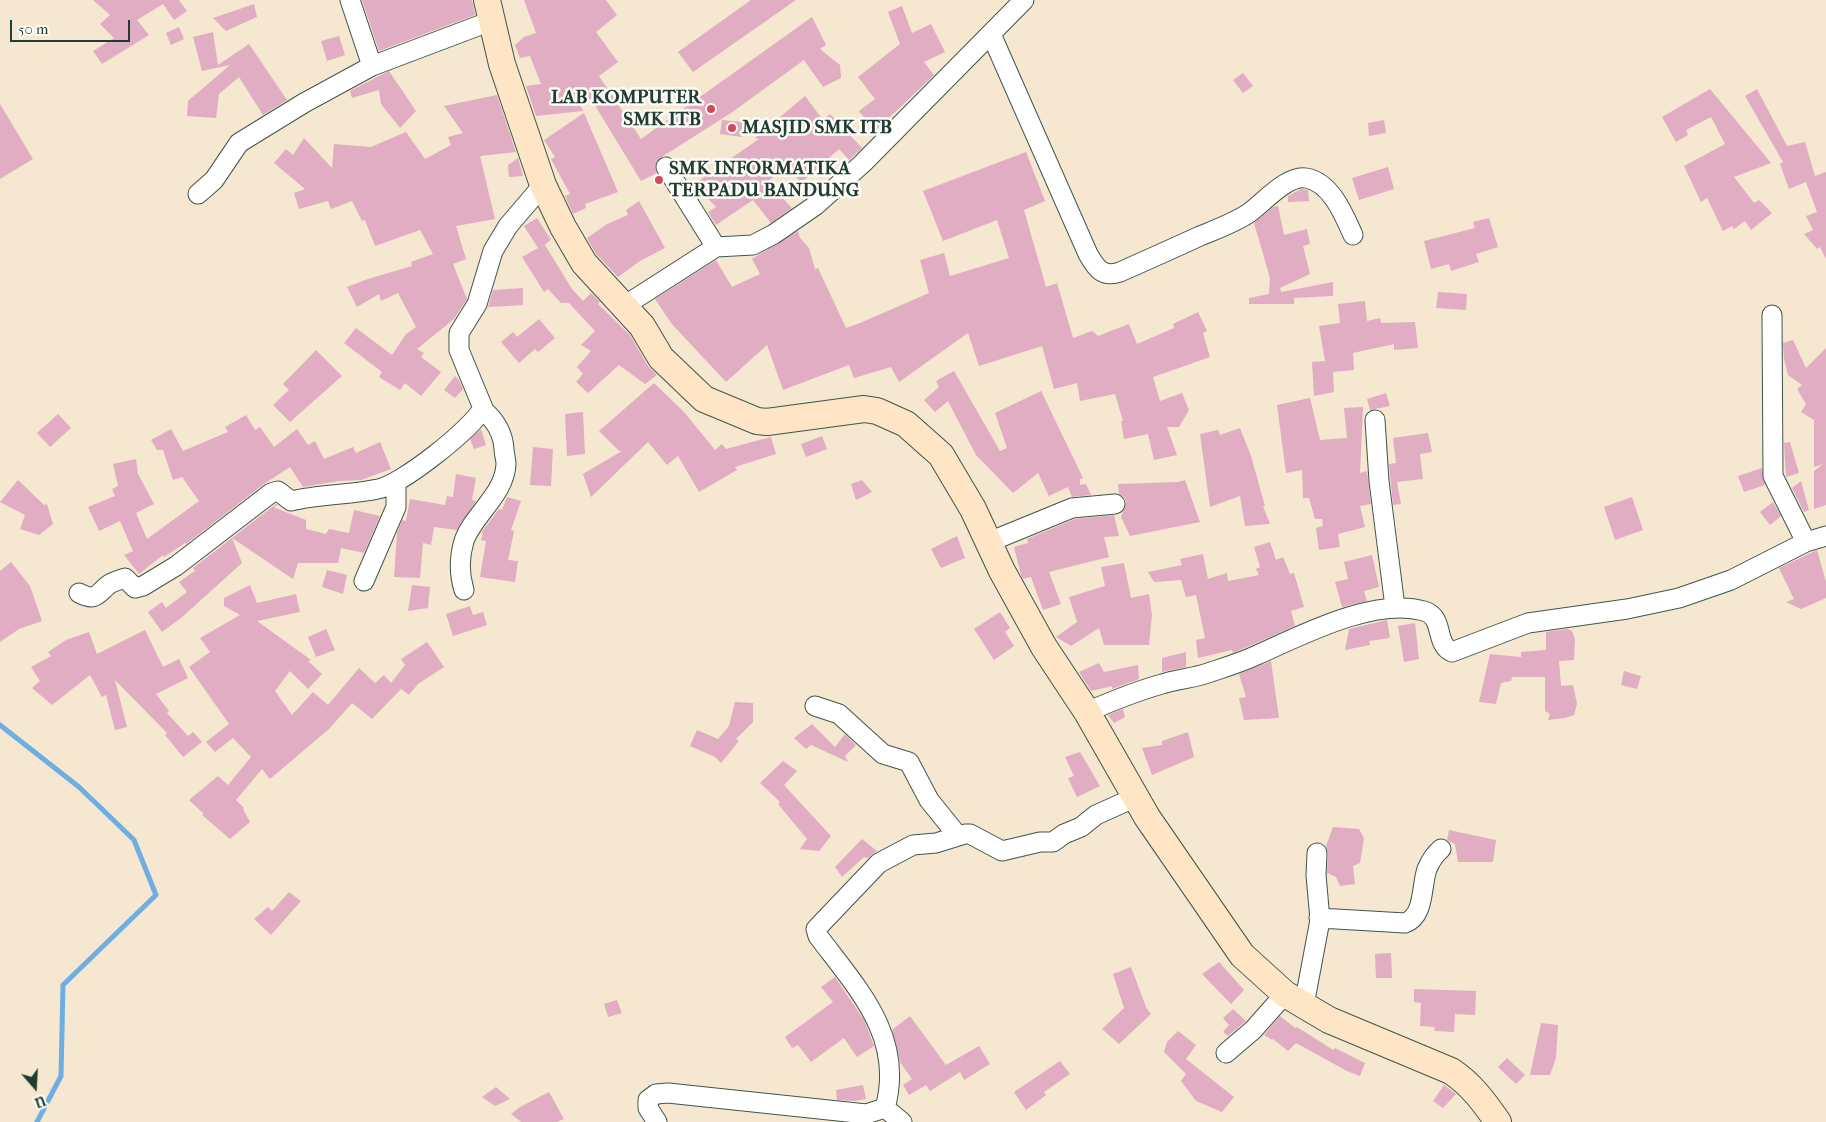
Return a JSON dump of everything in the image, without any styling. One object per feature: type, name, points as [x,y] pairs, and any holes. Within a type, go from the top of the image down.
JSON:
[{"type":"main road","points":[[489,11],[502,64],[543,185],[563,227],[584,263],[642,326],[660,358],[704,399],[746,418],[767,422],[864,410],[876,411],[906,424],[941,456],[973,509],[1044,647],[1087,712],[1136,797],[1216,919],[1242,955],[1295,1000],[1363,1036],[1451,1071],[1471,1087],[1498,1122]]},
{"type":"street","points":[[350,0],[372,66]]},
{"type":"street","points":[[624,306],[716,247],[739,247],[758,242],[816,205],[862,164],[1024,0]]},
{"type":"street","points":[[198,194],[214,180],[239,143],[304,103],[372,66],[489,11]]},
{"type":"street","points":[[991,34],[1088,254],[1099,271],[1111,275],[1120,272],[1228,224],[1265,202],[1289,181],[1298,178],[1314,181],[1327,191],[1339,205],[1354,235]]},
{"type":"street","points":[[666,166],[716,247]]},
{"type":"street","points":[[464,590],[460,577],[464,540],[500,485],[506,466],[504,445],[498,427],[483,410],[459,350],[459,333],[477,304],[493,251],[508,226],[543,185]]},
{"type":"street","points":[[1772,315],[1771,466],[1776,486],[1806,542]]},
{"type":"street","points":[[79,593],[86,597],[96,596],[109,585],[125,578],[136,588],[143,586],[176,566],[270,493],[278,491],[291,501],[320,495],[378,489],[396,483],[449,443],[483,410]]},
{"type":"street","points":[[1375,420],[1379,481],[1395,607]]},
{"type":"street","points":[[364,581],[396,507],[396,483]]},
{"type":"street","points":[[989,542],[1072,508],[1115,504]]},
{"type":"street","points":[[1087,712],[1140,691],[1208,673],[1256,656],[1308,631],[1395,607],[1430,613],[1436,620],[1444,647],[1452,652],[1528,624],[1627,609],[1679,598],[1731,580],[1806,542],[1826,536]]},
{"type":"street","points":[[815,706],[839,714],[883,754],[909,762],[929,800],[958,836]]},
{"type":"street","points":[[885,1108],[889,1063],[880,1024],[865,999],[818,936],[816,929],[879,863],[913,845],[936,843],[970,834],[1002,851],[1040,842],[1053,842],[1064,834],[1081,827],[1096,815],[1136,797]]},
{"type":"street","points":[[1320,918],[1405,923],[1411,921],[1417,915],[1427,868],[1441,849]]},
{"type":"street","points":[[1226,1053],[1253,1030],[1295,1000],[1320,918],[1316,875],[1317,853]]},
{"type":"street","points":[[657,1122],[648,1108],[648,1100],[656,1094],[668,1093],[866,1114],[885,1108]]},
{"type":"street","points":[[885,1108],[902,1122]]},
{"type":"building","points":[[93,0],[179,0],[187,11],[174,20],[163,4],[137,20],[149,35],[102,64],[93,51],[114,38],[100,24],[110,15]]},
{"type":"building","points":[[362,0],[472,0],[475,15],[379,51]]},
{"type":"building","points":[[524,0],[606,0],[617,15],[596,32],[618,62],[599,76],[641,139],[812,17],[826,45],[820,49],[840,65],[841,78],[823,87],[804,60],[731,113],[660,158],[655,167],[657,173],[641,181],[591,99],[580,105],[583,111],[536,116],[526,86],[541,84],[530,56],[520,58],[515,45],[524,37],[536,33]]},
{"type":"building","points":[[751,0],[796,0],[693,72],[678,52]]},
{"type":"building","points":[[254,4],[257,17],[226,31],[213,18]]},
{"type":"building","points":[[902,6],[912,33],[931,24],[945,52],[924,62],[934,75],[875,131],[859,111],[875,99],[858,77],[900,44],[888,12]]},
{"type":"building","points":[[179,27],[184,39],[171,45],[166,33]]},
{"type":"building","points":[[213,32],[218,65],[249,44],[287,100],[263,115],[239,77],[219,94],[216,118],[187,116],[188,101],[230,65],[202,71],[193,37]]},
{"type":"building","points":[[339,36],[345,55],[327,61],[321,41]]},
{"type":"building","points":[[389,71],[416,111],[400,128],[381,104],[379,90],[352,98],[350,91]]},
{"type":"building","points":[[1243,73],[1253,86],[1243,93],[1233,80]]},
{"type":"building","points":[[1710,89],[1771,163],[1734,177],[1754,203],[1759,200],[1772,213],[1751,230],[1745,221],[1734,229],[1732,226],[1723,231],[1707,198],[1701,202],[1684,166],[1725,144],[1711,117],[1686,130],[1688,135],[1676,142],[1662,117]]},
{"type":"building","points":[[1757,89],[1787,146],[1805,142],[1815,176],[1826,172],[1826,259],[1820,247],[1817,249],[1804,234],[1813,230],[1806,216],[1817,212],[1806,182],[1789,189],[1780,164],[1783,162],[1745,96]]},
{"type":"building","points":[[497,95],[516,152],[480,156],[495,219],[456,226],[466,259],[453,264],[467,299],[454,319],[417,349],[424,353],[421,357],[441,372],[421,396],[405,383],[400,390],[379,377],[382,372],[344,343],[356,328],[392,355],[406,334],[416,327],[398,293],[381,301],[379,294],[357,307],[347,287],[412,266],[411,262],[433,254],[420,230],[375,246],[365,220],[362,221],[352,201],[331,209],[328,201],[299,209],[294,193],[305,189],[274,163],[286,149],[293,155],[304,138],[332,168],[334,144],[371,147],[406,132],[425,159],[451,145],[448,137],[463,133],[444,106]]},
{"type":"building","points":[[805,96],[823,120],[830,114],[862,148],[849,160],[839,149],[801,183],[788,166],[767,182],[792,208],[771,223],[753,200],[716,225],[708,212],[716,207],[694,184],[759,139],[755,138]]},
{"type":"building","points":[[0,104],[33,159],[0,179]]},
{"type":"building","points":[[584,113],[618,192],[585,204],[586,208],[573,214],[565,196],[570,194],[551,159],[555,157],[544,140]]},
{"type":"building","name":"MASJID SMK ITB","points":[[722,120],[743,122],[742,137],[720,134]]},
{"type":"building","points":[[1384,120],[1386,133],[1369,136],[1368,123]]},
{"type":"building","points":[[1026,152],[1045,201],[1024,210],[1046,287],[1057,283],[1073,338],[1092,331],[1098,336],[1129,324],[1137,344],[1174,328],[1173,324],[1198,312],[1207,331],[1203,333],[1210,357],[1153,377],[1160,401],[1182,393],[1189,410],[1179,427],[1167,427],[1177,455],[1154,460],[1148,434],[1124,439],[1121,421],[1123,421],[1115,394],[1080,401],[1077,383],[1054,389],[1042,346],[979,366],[968,333],[899,382],[891,367],[854,378],[849,365],[783,390],[767,345],[726,382],[671,323],[655,299],[716,260],[732,287],[760,274],[752,259],[798,231],[800,238],[809,248],[815,269],[818,268],[846,328],[860,323],[929,293],[920,260],[944,253],[950,276],[1009,258],[997,220],[943,241],[923,191]]},
{"type":"building","points":[[518,158],[523,176],[509,177],[508,165]]},
{"type":"building","points":[[1388,167],[1394,189],[1359,200],[1352,178]]},
{"type":"building","points":[[1301,189],[1308,190],[1309,201],[1288,202],[1288,196]]},
{"type":"building","points":[[639,201],[665,248],[640,261],[618,277],[596,254],[587,238],[607,224],[628,215],[626,210]]},
{"type":"building","points":[[1278,206],[1284,235],[1307,229],[1310,244],[1303,246],[1310,274],[1280,288],[1281,292],[1333,282],[1333,296],[1294,298],[1294,304],[1249,304],[1249,298],[1269,294],[1270,278],[1254,223],[1273,207]]},
{"type":"building","points":[[537,218],[551,240],[543,246],[545,245],[572,289],[583,301],[591,293],[600,302],[598,304],[630,335],[648,366],[657,375],[645,384],[619,365],[588,393],[576,382],[583,374],[577,367],[591,351],[581,345],[595,331],[569,303],[561,303],[548,289],[544,292],[522,257],[538,248],[524,226]]},
{"type":"building","points":[[1489,218],[1498,247],[1476,254],[1479,262],[1451,271],[1449,264],[1431,269],[1424,241],[1475,228],[1473,222]]},
{"type":"building","points":[[523,288],[523,305],[488,307],[493,290]]},
{"type":"building","points":[[1438,292],[1467,294],[1466,310],[1436,308]]},
{"type":"building","points":[[1365,301],[1367,321],[1380,318],[1381,323],[1415,322],[1418,348],[1394,350],[1394,344],[1353,353],[1354,370],[1333,372],[1334,392],[1314,396],[1312,362],[1325,361],[1319,326],[1340,323],[1338,304]]},
{"type":"building","points":[[539,319],[555,338],[538,352],[535,349],[519,363],[501,342],[513,332],[517,337]]},
{"type":"building","points":[[1793,340],[1806,368],[1826,348],[1826,505],[1814,509],[1814,471],[1823,464],[1814,467],[1814,420],[1801,412],[1806,404],[1797,389],[1802,385],[1788,375],[1784,359],[1783,343]]},
{"type":"building","points":[[316,350],[342,376],[290,422],[273,405],[289,390],[283,384]]},
{"type":"building","points":[[954,371],[1000,451],[1007,448],[995,413],[1041,391],[1083,478],[1080,479],[1080,485],[1086,484],[1091,495],[1072,497],[1068,487],[1049,496],[1038,473],[1013,493],[976,455],[948,401],[935,412],[924,400],[939,387],[936,381]]},
{"type":"building","points":[[455,376],[463,389],[455,398],[444,390]]},
{"type":"building","points":[[654,383],[684,412],[715,450],[722,444],[726,449],[771,437],[776,454],[735,467],[737,470],[699,492],[678,456],[667,465],[648,442],[591,497],[583,474],[622,451],[619,451],[599,431]]},
{"type":"building","points":[[1386,393],[1390,406],[1370,410],[1367,399]]},
{"type":"building","points":[[1310,398],[1320,440],[1347,438],[1344,408],[1363,407],[1360,473],[1367,471],[1371,504],[1360,506],[1365,527],[1338,534],[1340,547],[1319,550],[1316,528],[1323,526],[1322,519],[1315,519],[1309,498],[1303,498],[1302,470],[1286,473],[1277,405]]},
{"type":"building","points":[[583,412],[585,454],[567,456],[565,414]]},
{"type":"building","points":[[58,414],[71,428],[50,447],[37,433]]},
{"type":"building","points":[[246,415],[255,430],[260,427],[274,447],[297,429],[308,445],[315,441],[324,459],[353,447],[356,453],[380,442],[391,469],[361,480],[339,481],[303,487],[290,467],[264,484],[186,544],[164,557],[163,555],[139,574],[124,555],[133,551],[120,521],[99,531],[88,507],[115,496],[112,489],[118,486],[113,464],[136,459],[138,474],[154,504],[136,513],[147,539],[199,501],[182,477],[173,480],[163,450],[157,450],[151,440],[171,429],[183,451],[228,432],[225,427]]},
{"type":"building","points":[[1240,428],[1251,456],[1265,506],[1263,506],[1270,524],[1245,526],[1240,496],[1210,507],[1200,434],[1218,430],[1220,435]]},
{"type":"building","points":[[481,429],[486,445],[474,449],[470,439]]},
{"type":"building","points":[[1428,433],[1432,452],[1420,454],[1423,479],[1397,482],[1401,504],[1393,505],[1389,464],[1396,463],[1393,438]]},
{"type":"building","points":[[822,436],[827,449],[806,457],[801,444]]},
{"type":"building","points":[[1790,442],[1799,473],[1786,477],[1784,443]]},
{"type":"building","points":[[533,447],[553,449],[551,486],[530,485]]},
{"type":"building","points":[[1762,468],[1765,485],[1744,492],[1738,476]]},
{"type":"building","points":[[456,474],[476,478],[472,500],[476,501],[457,530],[434,527],[431,545],[423,543],[420,578],[394,577],[397,533],[402,520],[406,521],[410,499],[445,505],[447,496],[453,497]]},
{"type":"building","points":[[18,480],[44,505],[47,504],[53,524],[39,535],[20,529],[25,515],[0,502]]},
{"type":"building","points":[[862,480],[872,492],[856,500],[851,484]]},
{"type":"building","points":[[1185,480],[1200,522],[1130,536],[1121,517],[1126,503],[1124,497],[1119,494],[1118,484],[1178,482]]},
{"type":"building","points":[[1801,481],[1809,510],[1804,512],[1792,488]]},
{"type":"building","points":[[507,497],[521,501],[511,530],[514,531],[508,560],[518,561],[515,582],[480,577],[486,541],[481,540],[483,534],[481,533],[499,509],[502,510]]},
{"type":"building","points":[[1632,497],[1643,530],[1615,540],[1604,507]]},
{"type":"building","points":[[1773,502],[1781,516],[1770,525],[1760,512]]},
{"type":"building","points":[[276,504],[278,505],[273,507],[306,520],[306,529],[326,534],[329,529],[349,533],[354,510],[380,516],[364,553],[341,548],[338,563],[298,563],[293,579],[232,538],[242,563],[181,618],[162,632],[148,612],[162,602],[166,608],[187,592],[179,582],[195,571],[193,568]]},
{"type":"building","points":[[1114,515],[1119,536],[1104,537],[1109,557],[1049,572],[1061,604],[1043,610],[1031,577],[1023,579],[1021,575],[1014,547],[1028,543],[1027,539],[1075,519]]},
{"type":"building","points":[[957,536],[965,558],[941,568],[931,549]]},
{"type":"building","points":[[1270,542],[1276,560],[1283,557],[1290,574],[1294,573],[1304,607],[1291,611],[1295,626],[1233,653],[1232,650],[1198,658],[1196,640],[1205,638],[1196,595],[1186,597],[1181,580],[1154,582],[1148,572],[1182,565],[1180,559],[1203,554],[1208,579],[1227,573],[1228,581],[1259,575],[1256,569],[1260,567],[1254,547]]},
{"type":"building","points":[[1817,550],[1826,582],[1826,598],[1801,609],[1786,602],[1794,599],[1779,568]]},
{"type":"building","points":[[1372,555],[1379,587],[1364,591],[1367,601],[1342,607],[1335,582],[1348,579],[1344,562]]},
{"type":"building","points":[[11,562],[30,586],[42,621],[19,629],[0,642],[0,571]]},
{"type":"building","points":[[1124,563],[1131,598],[1149,594],[1152,615],[1149,645],[1104,645],[1099,628],[1071,646],[1056,637],[1077,622],[1069,597],[1105,586],[1101,567]]},
{"type":"building","points":[[327,570],[347,575],[343,594],[322,587]]},
{"type":"building","points":[[250,585],[257,603],[296,594],[300,612],[257,621],[311,660],[308,661],[322,674],[308,689],[290,671],[275,691],[292,715],[313,692],[328,705],[359,668],[375,683],[384,675],[391,683],[405,665],[401,659],[427,642],[444,667],[418,684],[409,695],[401,689],[372,719],[352,703],[329,729],[270,779],[262,769],[236,800],[244,808],[250,822],[230,839],[202,815],[204,814],[189,800],[218,776],[228,785],[251,757],[233,738],[215,752],[206,742],[229,724],[189,667],[210,652],[200,638],[240,615],[224,606],[224,598]]},
{"type":"building","points":[[412,585],[430,587],[428,608],[408,611]]},
{"type":"building","points":[[470,606],[473,615],[483,612],[487,625],[453,636],[446,614]]},
{"type":"building","points":[[1000,612],[1010,628],[1005,632],[1014,646],[994,660],[974,629]]},
{"type":"building","points":[[1387,620],[1390,638],[1369,641],[1370,645],[1345,650],[1349,629]]},
{"type":"building","points":[[1415,623],[1419,659],[1404,662],[1398,626]]},
{"type":"building","points":[[326,629],[335,650],[316,657],[308,637]]},
{"type":"building","points":[[1567,629],[1572,631],[1575,639],[1574,660],[1559,661],[1561,686],[1573,685],[1577,704],[1574,715],[1548,720],[1550,714],[1545,711],[1545,677],[1512,677],[1511,681],[1501,683],[1496,704],[1479,702],[1490,654],[1521,657],[1521,652],[1546,650],[1546,632]]},
{"type":"building","points":[[145,630],[163,667],[179,659],[188,678],[156,694],[169,711],[167,713],[188,736],[193,732],[202,742],[183,757],[165,735],[167,733],[115,680],[127,727],[115,730],[106,695],[102,697],[90,675],[52,705],[32,688],[40,681],[31,667],[51,656],[48,652],[66,640],[89,632],[97,654]]},
{"type":"building","points":[[1186,652],[1186,667],[1162,672],[1162,658]]},
{"type":"building","points":[[1271,661],[1279,718],[1244,720],[1239,698],[1246,697],[1239,674]]},
{"type":"building","points":[[1099,663],[1104,672],[1138,665],[1139,679],[1112,689],[1112,686],[1091,691],[1079,672]]},
{"type":"building","points":[[1624,671],[1641,676],[1637,689],[1621,685]]},
{"type":"building","points":[[735,702],[753,703],[753,722],[736,739],[739,741],[721,763],[715,757],[690,746],[697,730],[718,739],[729,726]]},
{"type":"building","points":[[1123,709],[1125,717],[1114,723],[1108,715]]},
{"type":"building","points":[[812,724],[835,747],[845,734],[856,745],[845,756],[848,762],[811,745],[806,749],[794,738]]},
{"type":"building","points":[[1188,732],[1194,757],[1152,775],[1142,748],[1162,745],[1162,741]]},
{"type":"building","points":[[1080,752],[1100,786],[1077,797],[1068,778],[1074,776],[1065,757]]},
{"type":"building","points":[[783,761],[797,771],[784,785],[831,836],[819,851],[800,849],[807,839],[778,804],[780,802],[760,783]]},
{"type":"building","points":[[1333,827],[1359,829],[1364,838],[1360,863],[1353,866],[1355,884],[1340,886],[1336,877],[1327,873],[1328,854],[1326,846]]},
{"type":"building","points":[[1449,830],[1496,840],[1493,862],[1458,862],[1455,844],[1447,840]]},
{"type":"building","points":[[862,839],[877,851],[868,858],[864,857],[842,877],[835,867]]},
{"type":"building","points":[[289,892],[301,901],[271,935],[254,919],[268,907],[272,911]]},
{"type":"building","points":[[1391,953],[1392,978],[1376,978],[1375,954]]},
{"type":"building","points":[[1219,962],[1244,990],[1231,1004],[1202,974]]},
{"type":"building","points":[[1131,967],[1146,1007],[1151,1014],[1119,1044],[1102,1029],[1124,1008],[1113,974]]},
{"type":"building","points":[[835,977],[864,1020],[874,1046],[857,1057],[844,1038],[811,1062],[798,1045],[792,1048],[785,1037],[833,1002],[821,987]]},
{"type":"building","points":[[1414,989],[1476,991],[1475,1015],[1455,1014],[1454,1032],[1434,1031],[1435,1027],[1420,1026],[1421,1003],[1414,1002]]},
{"type":"building","points":[[617,1000],[622,1013],[608,1017],[604,1004]]},
{"type":"building","points":[[1233,1009],[1246,1021],[1228,1036],[1223,1032],[1229,1025],[1223,1018]]},
{"type":"building","points":[[910,1016],[946,1065],[979,1046],[990,1064],[964,1080],[960,1072],[930,1091],[926,1085],[909,1095],[903,1085],[912,1079],[900,1062],[892,1030]]},
{"type":"building","points":[[1280,1016],[1295,1028],[1297,1027],[1333,1050],[1335,1048],[1365,1063],[1360,1076],[1347,1071],[1296,1043],[1288,1051],[1273,1039],[1264,1035]]},
{"type":"building","points":[[1541,1023],[1558,1025],[1556,1058],[1550,1075],[1530,1075]]},
{"type":"building","points":[[1178,1031],[1196,1045],[1186,1059],[1234,1097],[1222,1112],[1196,1101],[1181,1081],[1186,1074],[1164,1052],[1167,1042]]},
{"type":"building","points":[[1507,1058],[1525,1075],[1516,1084],[1498,1067]]},
{"type":"building","points":[[1060,1061],[1070,1074],[1044,1092],[1046,1095],[1026,1110],[1014,1092]]},
{"type":"building","points":[[863,1085],[866,1099],[854,1101],[837,1100],[836,1090]]},
{"type":"building","points":[[1444,1085],[1456,1094],[1443,1108],[1433,1101]]},
{"type":"building","points":[[496,1087],[510,1099],[495,1106],[482,1097]]},
{"type":"building","points":[[549,1092],[564,1119],[557,1122],[521,1122],[511,1114],[520,1107]]},
{"type":"waterway","points":[[0,725],[79,787],[134,840],[156,895],[63,985],[61,1076],[37,1122]]},
{"type":"place","name":"LAB KOMPUTER SMK ITB","points":[[711,109]]},
{"type":"place","name":"MASJID SMK ITB","points":[[732,128]]},
{"type":"place","name":"SMK INFORMATIKA TERPADU BANDUNG","points":[[659,180]]}]
